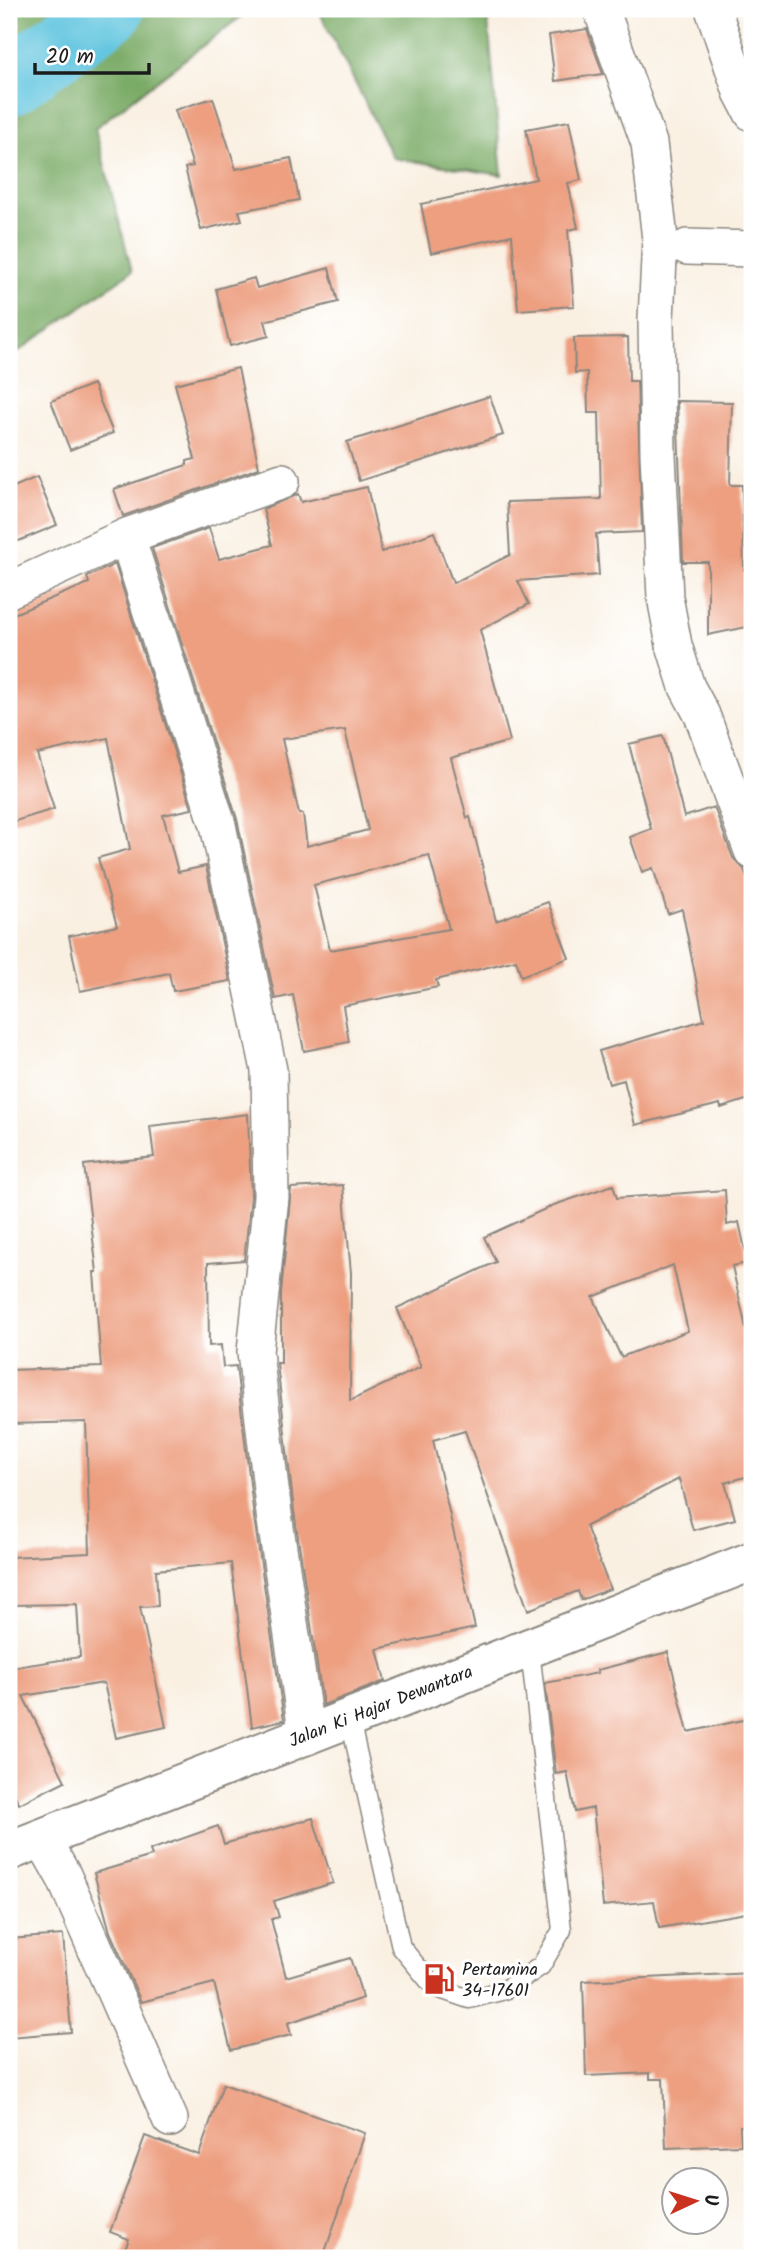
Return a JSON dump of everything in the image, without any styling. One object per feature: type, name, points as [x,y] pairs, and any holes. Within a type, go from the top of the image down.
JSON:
[{"type":"main road","name":"Jalan Ki Hajar Dewantara","points":[[26,1845],[752,1561]]},
{"type":"street","points":[[601,9],[649,143],[653,166],[660,239],[656,319],[664,597],[674,645],[687,687],[702,715],[752,851]]},
{"type":"street","points":[[713,9],[741,92],[752,113]]},
{"type":"street","points":[[687,247],[752,248]]},
{"type":"street","points":[[9,590],[127,536],[282,481]]},
{"type":"street","points":[[127,536],[218,825],[270,1070],[271,1197],[254,1352],[307,1737]]},
{"type":"street","points":[[26,1845],[64,1877],[170,2119]]},
{"type":"lane","points":[[350,1720],[401,1947],[435,1987],[469,1998],[505,1990],[541,1966],[562,1930],[530,1650]]},
{"type":"green space","points":[[9,9],[251,9],[95,128],[132,271],[9,358]]},
{"type":"green space","points":[[318,9],[487,9],[502,175],[393,158]]},
{"type":"building","points":[[587,29],[603,74],[555,81],[549,35]]},
{"type":"building","points":[[213,98],[236,169],[291,158],[299,200],[239,211],[242,220],[201,230],[185,168],[193,166],[175,110]]},
{"type":"building","points":[[569,121],[581,180],[568,183],[578,228],[568,230],[574,306],[518,310],[512,235],[431,253],[421,204],[536,179],[526,129]]},
{"type":"building","points":[[329,268],[338,302],[265,321],[269,336],[230,346],[216,289],[254,278],[257,288]]},
{"type":"building","points":[[628,337],[629,381],[637,381],[642,532],[596,534],[599,575],[518,581],[529,604],[480,630],[510,741],[451,758],[467,818],[470,817],[496,921],[548,902],[569,958],[521,976],[516,960],[436,980],[438,987],[343,1006],[349,1042],[304,1051],[293,995],[275,999],[237,819],[152,548],[209,528],[219,559],[272,545],[263,509],[298,494],[301,502],[367,487],[382,552],[434,532],[453,583],[510,555],[507,502],[601,499],[599,413],[588,413],[587,372],[575,373],[574,338]],"holes":[[[345,730],[368,830],[307,846],[303,814],[299,814],[282,739]],[[429,855],[449,929],[330,950],[314,885]]]},
{"type":"building","points":[[238,368],[259,468],[123,516],[114,489],[187,465],[187,461],[195,459],[175,384]]},
{"type":"building","points":[[93,384],[113,433],[70,450],[51,401]]},
{"type":"building","points":[[490,396],[503,435],[359,481],[347,442]]},
{"type":"building","points":[[677,401],[732,402],[730,485],[742,485],[744,570],[752,570],[752,626],[708,635],[708,562],[683,562]]},
{"type":"building","points":[[37,477],[57,525],[9,545],[9,489]]},
{"type":"building","points":[[115,564],[192,809],[163,815],[178,872],[206,866],[230,981],[173,991],[169,973],[80,991],[69,936],[117,926],[98,858],[130,849],[108,738],[37,754],[54,809],[9,823],[9,616],[89,583],[87,577]]},
{"type":"building","points":[[663,736],[684,817],[714,807],[733,858],[744,869],[752,895],[752,1098],[721,1108],[720,1104],[635,1125],[624,1080],[609,1084],[599,1051],[704,1020],[682,909],[668,914],[653,868],[642,872],[630,837],[651,829],[629,744]]},
{"type":"building","points":[[248,1114],[251,1196],[244,1260],[208,1263],[209,1346],[221,1345],[223,1367],[236,1366],[254,1517],[284,1720],[252,1727],[231,1563],[156,1570],[158,1606],[140,1607],[166,1727],[116,1738],[104,1683],[23,1696],[65,1781],[19,1804],[9,1783],[9,1668],[80,1657],[77,1604],[9,1605],[9,1557],[90,1553],[86,1422],[9,1424],[9,1370],[101,1367],[94,1272],[97,1272],[84,1165],[154,1157],[150,1126]]},
{"type":"building","points":[[343,1185],[351,1273],[350,1401],[421,1367],[397,1308],[496,1262],[484,1237],[554,1205],[613,1185],[617,1198],[725,1190],[727,1225],[739,1222],[748,1263],[732,1266],[752,1355],[752,1475],[725,1483],[735,1519],[693,1530],[679,1479],[586,1526],[610,1589],[581,1600],[578,1591],[528,1610],[465,1431],[433,1440],[475,1628],[377,1649],[385,1681],[323,1705],[294,1511],[277,1363],[281,1363],[281,1293],[291,1188]],"holes":[[[673,1265],[688,1331],[621,1357],[593,1297]]]},
{"type":"building","points":[[668,1652],[688,1732],[752,1718],[752,1912],[659,1928],[654,1901],[603,1906],[593,1808],[575,1812],[567,1772],[556,1774],[545,1683],[598,1673],[597,1670]]},
{"type":"building","points":[[313,1818],[333,1883],[274,1901],[279,1917],[271,1919],[286,1977],[350,1958],[363,1998],[288,2023],[291,2035],[231,2050],[214,1983],[141,2002],[110,1932],[94,1873],[152,1856],[150,1850],[218,1826],[224,1844]]},
{"type":"building","points":[[63,1935],[71,2032],[9,2037],[9,1939]]},
{"type":"building","points":[[752,1973],[752,2125],[740,2126],[741,2145],[666,2148],[663,2079],[650,2079],[650,2073],[586,2076],[583,1981]]},
{"type":"building","points":[[223,2084],[365,2133],[323,2258],[121,2258],[129,2239],[110,2232],[145,2136],[199,2155]]},
{"type":"waterway","points":[[9,82],[110,9]]},
{"type":"place","name":"Pertamina 34-17601","points":[[439,1979]]}]
